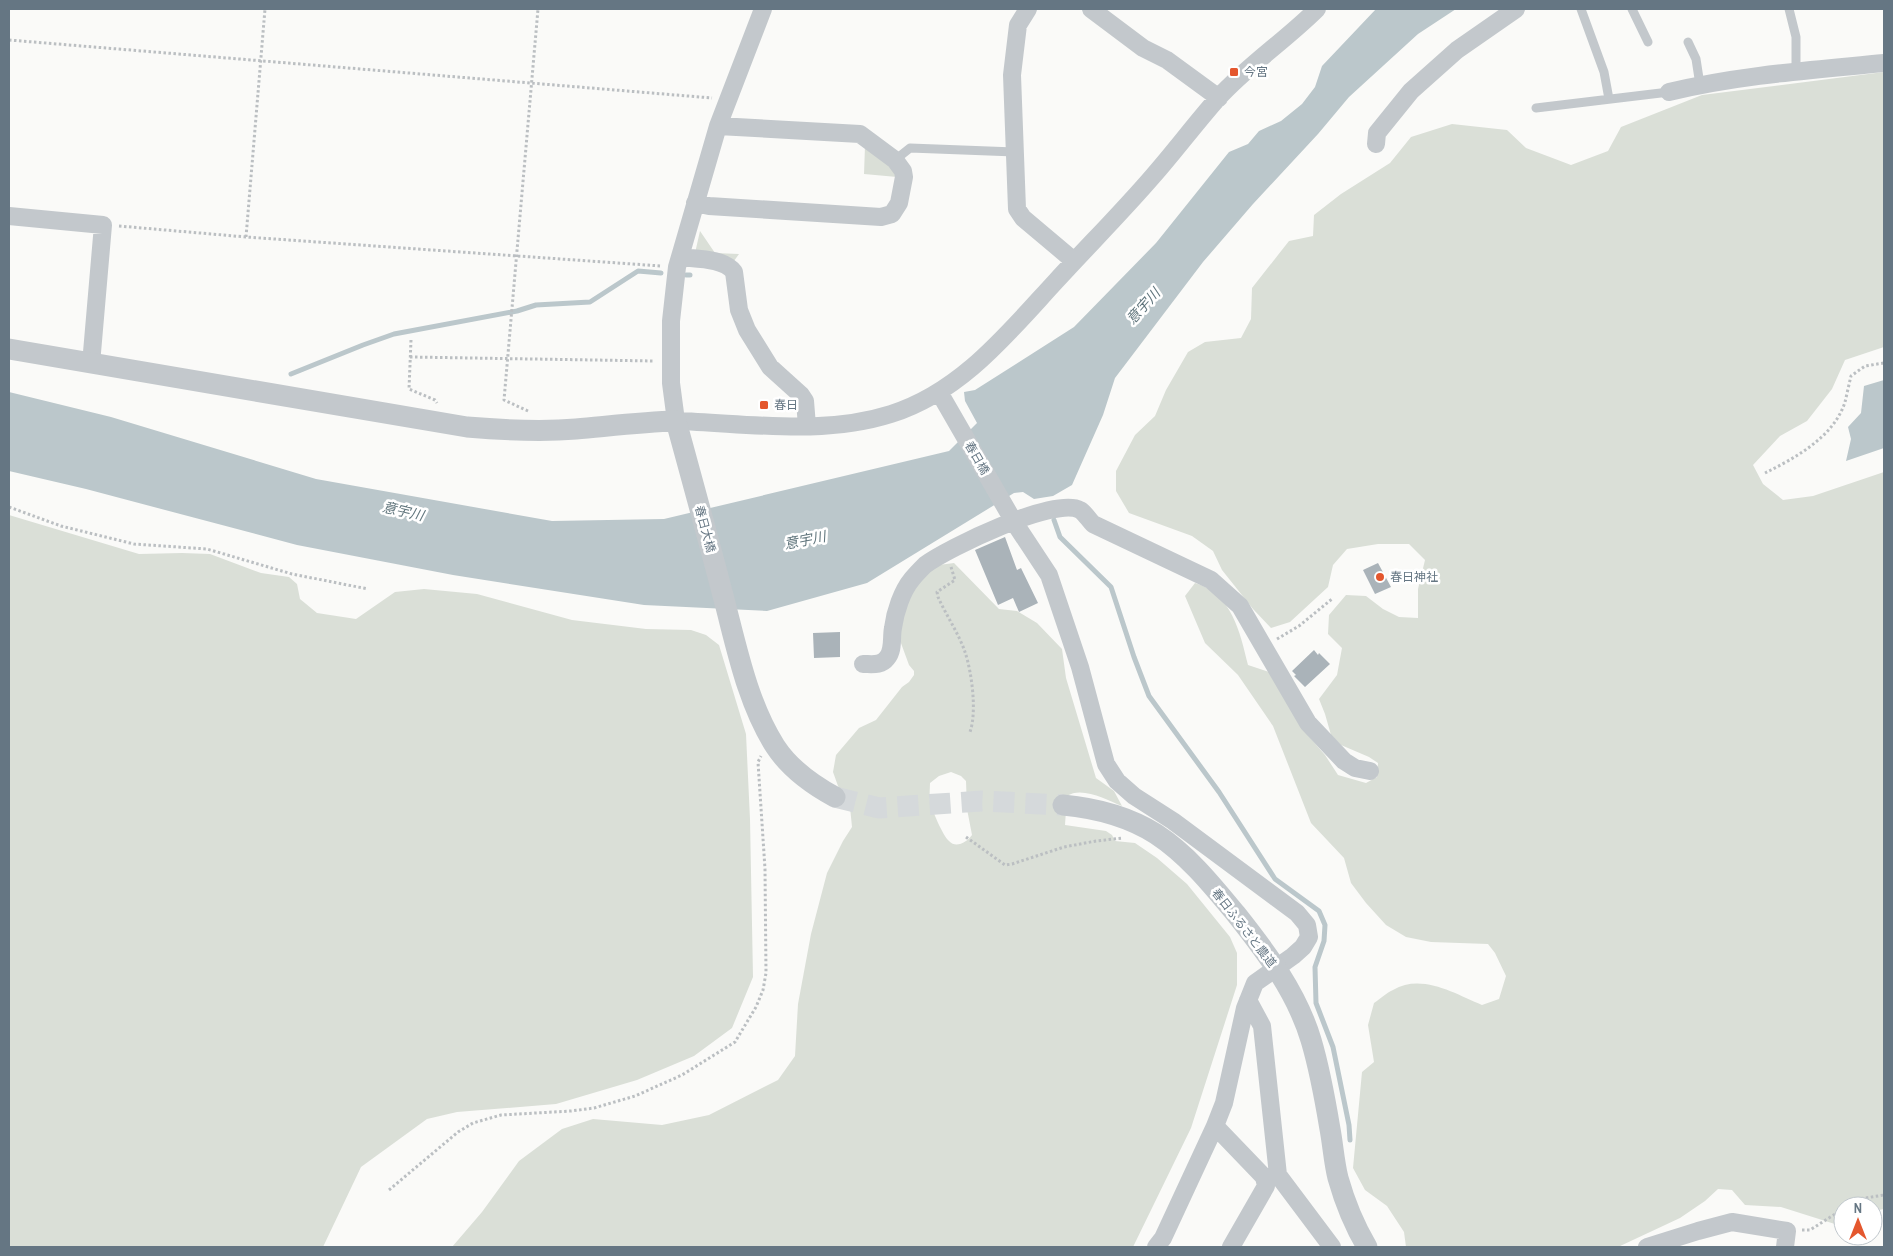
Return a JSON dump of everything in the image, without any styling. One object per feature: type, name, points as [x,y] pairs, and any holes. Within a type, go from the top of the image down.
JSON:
[{"type":"street","points":[[678,426],[671,383],[671,308],[679,262],[718,126],[763,9]]},
{"type":"street","points":[[1028,9],[1018,25],[1012,75],[1017,209],[1022,218],[1074,261]]},
{"type":"street","points":[[9,349],[439,423],[484,428],[574,429],[644,422],[678,426],[807,426],[860,421],[889,414],[941,397],[1011,330],[1152,177],[1219,98],[1247,70],[1318,9]]},
{"type":"street","points":[[1376,144],[1377,133],[1411,91],[1457,50],[1516,9]]},
{"type":"street","points":[[1099,11],[1143,48],[1167,60],[1219,98]]},
{"type":"street","points":[[1669,92],[1700,85],[1796,72],[1884,63]]},
{"type":"street","points":[[695,204],[886,216],[892,214],[899,204],[904,177],[900,166],[895,160],[860,134],[718,126]]},
{"type":"street","points":[[9,216],[103,224],[91,364]]},
{"type":"street","points":[[679,262],[723,264],[731,268],[734,272],[742,321],[770,367],[801,395],[806,409],[807,426]]},
{"type":"street","name":"春日橋","points":[[941,397],[1012,518],[1049,575],[1080,667],[1106,764],[1117,781],[1134,796],[1173,821],[1298,912],[1307,925],[1309,937],[1303,947],[1255,983],[1248,1000],[1229,1086],[1215,1126],[1163,1238],[1156,1247]]},
{"type":"street","name":"春日大橋","points":[[678,426],[731,626],[756,709],[774,746]]},
{"type":"street","points":[[863,664],[878,664],[888,657],[892,644],[895,617],[910,580],[925,566],[954,548],[1012,518],[1040,511],[1066,508],[1080,510],[1093,524],[1211,580],[1240,606],[1308,723],[1344,761],[1355,768],[1370,771]]},
{"type":"street","points":[[774,746],[805,779],[835,797]]},
{"type":"street","name":"春日ふるさと農道","points":[[1063,804],[1101,811],[1137,824],[1174,847],[1207,880],[1262,946],[1292,993],[1310,1039],[1323,1084],[1338,1176],[1352,1219],[1368,1247]]},
{"type":"street","points":[[1231,1247],[1271,1178],[1262,1026],[1248,1000]]},
{"type":"street","points":[[1215,1126],[1264,1177],[1271,1178],[1332,1247]]},
{"type":"street","points":[[1647,1247],[1732,1222],[1786,1239]]},
{"type":"lane","points":[[1581,9],[1604,72],[1609,99]]},
{"type":"lane","points":[[1632,9],[1648,42]]},
{"type":"lane","points":[[1788,9],[1796,37],[1796,72]]},
{"type":"lane","points":[[1688,42],[1696,59],[1700,85]]},
{"type":"lane","points":[[1536,108],[1669,92]]},
{"type":"lane","points":[[895,160],[910,148],[1015,152]]},
{"type":"path","points":[[246,237],[265,9]]},
{"type":"path","points":[[532,430],[532,413],[504,400],[538,9]]},
{"type":"path","points":[[9,40],[728,99]]},
{"type":"path","points":[[103,224],[246,237],[517,256],[679,262]]},
{"type":"path","points":[[411,340],[409,389],[435,400],[438,404],[439,423]]},
{"type":"path","points":[[410,357],[671,361]]},
{"type":"path","points":[[1765,473],[1806,450],[1835,422],[1844,403],[1852,376],[1864,366],[1884,363]]},
{"type":"path","points":[[9,507],[61,526],[134,544],[207,549],[292,574],[368,589]]},
{"type":"path","points":[[954,548],[951,568],[955,580],[937,592],[965,652],[973,697],[974,722],[970,732]]},
{"type":"path","points":[[1264,647],[1299,626],[1332,598]]},
{"type":"path","points":[[389,1190],[458,1132],[473,1123],[501,1115],[594,1108],[635,1096],[682,1075],[735,1042],[756,1007],[763,990],[766,973],[765,868],[758,762],[760,756],[774,746]]},
{"type":"path","points":[[966,837],[1005,864],[1012,864],[1064,847],[1126,838],[1137,824]]},
{"type":"path","points":[[1786,1239],[1810,1230],[1833,1215]]},
{"type":"shaded area","points":[[1884,72],[1884,347],[1845,360],[1832,389],[1807,421],[1780,436],[1753,465],[1763,484],[1783,500],[1813,496],[1884,472],[1884,1209],[1883,1196],[1833,1196],[1833,1223],[1781,1207],[1745,1205],[1732,1190],[1718,1189],[1705,1201],[1680,1218],[1618,1247],[1406,1247],[1404,1232],[1387,1206],[1365,1190],[1353,1168],[1362,1072],[1374,1062],[1368,1025],[1374,1003],[1385,994],[1404,985],[1427,984],[1450,991],[1482,1005],[1499,999],[1506,976],[1495,953],[1488,944],[1431,942],[1406,937],[1386,925],[1366,903],[1351,883],[1344,858],[1311,823],[1273,726],[1238,675],[1205,643],[1185,596],[1195,583],[1208,588],[1218,596],[1226,605],[1237,627],[1248,665],[1269,672],[1305,732],[1325,755],[1338,775],[1366,783],[1377,777],[1378,763],[1341,745],[1331,735],[1319,699],[1337,675],[1342,648],[1328,634],[1329,615],[1346,595],[1366,596],[1383,609],[1399,617],[1418,618],[1418,589],[1425,560],[1409,544],[1378,544],[1347,549],[1333,565],[1328,587],[1290,622],[1271,628],[1222,570],[1213,551],[1192,536],[1129,513],[1116,491],[1116,471],[1135,435],[1155,416],[1166,390],[1188,352],[1205,342],[1241,338],[1251,319],[1252,288],[1289,241],[1313,236],[1314,215],[1341,194],[1390,163],[1411,137],[1452,124],[1507,130],[1526,148],[1571,165],[1608,151],[1621,127],[1702,95]]},
{"type":"shaded area","points":[[865,146],[895,168],[897,177],[864,174]]},
{"type":"shaded area","points":[[700,231],[715,253],[739,254],[734,261],[695,253]]},
{"type":"shaded area","points":[[9,515],[139,554],[210,554],[261,573],[289,577],[297,584],[300,599],[317,613],[356,619],[395,592],[424,589],[477,594],[572,620],[646,629],[691,630],[706,635],[719,645],[746,734],[750,819],[753,977],[732,1028],[694,1056],[637,1080],[556,1104],[457,1112],[427,1119],[361,1167],[323,1247],[9,1247]]},
{"type":"shaded area","points":[[954,563],[999,609],[1017,611],[1037,623],[1062,649],[1066,678],[1096,778],[1114,791],[1122,806],[1095,795],[1080,792],[1073,793],[1067,796],[1065,825],[1106,831],[1112,835],[1115,841],[1135,843],[1157,858],[1187,884],[1230,937],[1237,953],[1237,985],[1191,1128],[1133,1247],[452,1247],[482,1212],[519,1161],[562,1129],[593,1119],[662,1125],[709,1115],[778,1080],[795,1056],[798,1004],[811,934],[827,873],[852,827],[850,807],[838,786],[833,772],[836,755],[859,728],[876,720],[914,675],[898,635],[905,599],[931,566]],"holes":[[[951,772],[961,776],[966,781],[967,809],[972,835],[964,842],[955,844],[947,838],[933,811],[930,800],[930,783],[939,776]]]},
{"type":"water","name":"意宇川","points":[[1376,9],[1456,9],[1418,34],[1349,97],[1203,262],[1115,378],[1103,415],[1072,485],[1053,496],[1034,499],[1023,492],[1014,493],[867,583],[767,611],[644,605],[453,575],[297,545],[86,489],[9,471],[9,392],[111,417],[316,479],[552,521],[664,519],[949,451],[977,423],[965,401],[964,392],[975,390],[1074,327],[1156,243],[1229,152],[1248,144],[1259,131],[1281,121],[1302,104],[1315,87],[1322,66]]},
{"type":"water","points":[[1884,380],[1884,448],[1846,461],[1851,439],[1848,427],[1861,413],[1864,386]]},
{"type":"building","points":[[1005,537],[1017,570],[1021,568],[1038,603],[1019,612],[1013,598],[998,605],[975,550]]},
{"type":"building","name":"春日神社","points":[[1378,563],[1391,587],[1375,594],[1363,570]]},
{"type":"building","points":[[840,632],[840,657],[814,658],[813,633]]},
{"type":"building","points":[[1314,650],[1330,664],[1305,687],[1294,676],[1296,675],[1292,671]]},
{"type":"waterway","points":[[291,374],[394,334],[517,311],[536,305],[590,302],[638,271],[661,273]]},
{"type":"waterway","points":[[1054,520],[1060,537],[1111,587],[1149,696],[1219,792],[1275,879],[1319,911],[1325,925],[1324,941],[1315,967],[1316,1003],[1333,1047],[1349,1125],[1350,1140]]},
{"type":"tunnel","points":[[835,797],[879,808],[982,801],[1063,805]]},
{"type":"place","name":"今宮","points":[[1234,72]]},
{"type":"place","name":"春日","points":[[764,405]]},
{"type":"place","name":"春日神社","points":[[1380,577]]}]
